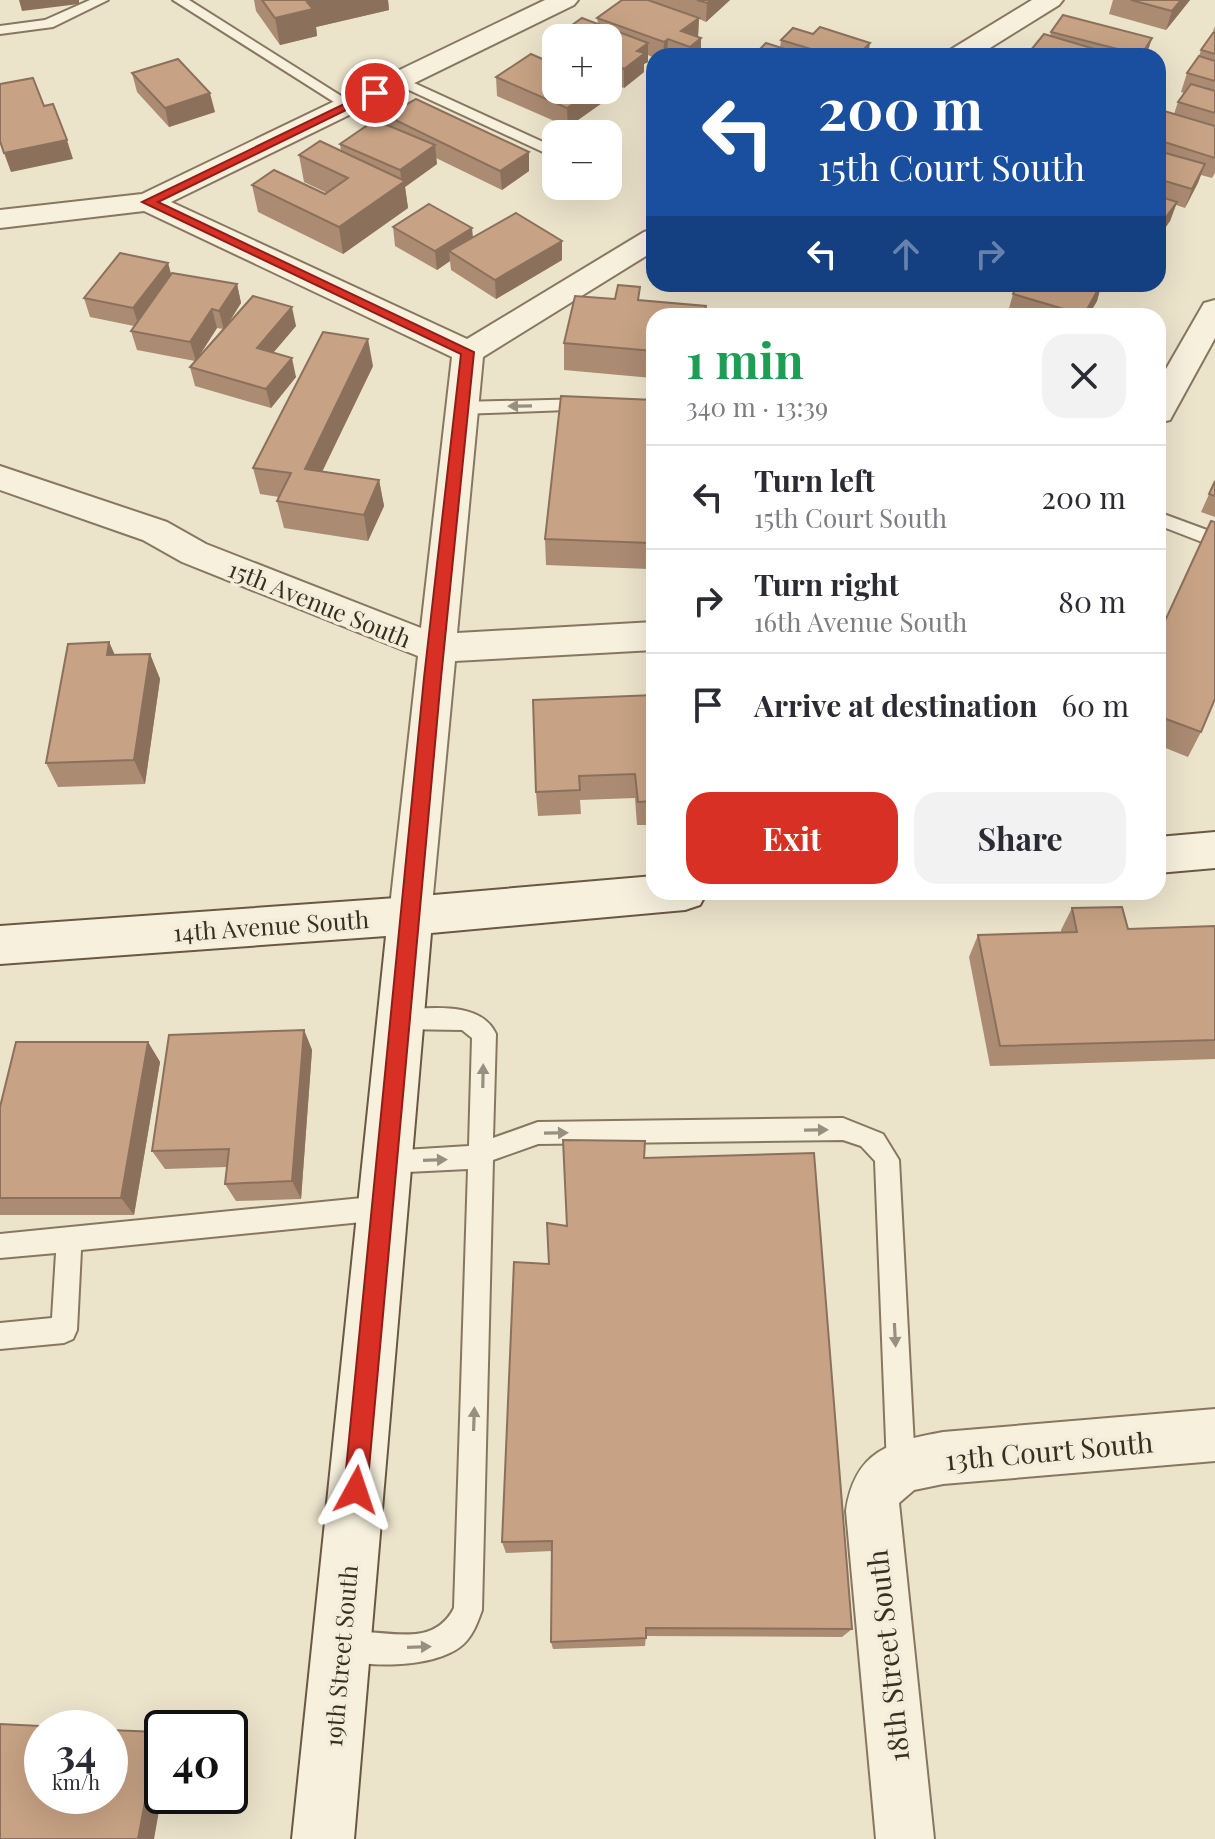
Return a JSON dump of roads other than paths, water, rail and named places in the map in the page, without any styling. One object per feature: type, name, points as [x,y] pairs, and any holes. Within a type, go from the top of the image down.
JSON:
[{"type":"street","points":[[0,219],[148,202],[565,0]]},
{"type":"street","points":[[972,48],[1050,0]]},
{"type":"street","points":[[148,202],[468,352],[646,243]]},
{"type":"street","points":[[1166,398],[1215,310]]},
{"type":"street","name":"19th Street South","points":[[323,1839],[435,648],[468,352]]},
{"type":"street","name":"15th Avenue South","points":[[0,478],[155,531],[194,553],[435,648],[646,636]]},
{"type":"street","points":[[1166,854],[1215,850]]},
{"type":"street","name":"14th Avenue South","points":[[0,945],[410,916],[646,895]]},
{"type":"street","name":"13th Court South","points":[[894,1471],[943,1458],[1215,1435]]},
{"type":"street","name":"18th Street South","points":[[894,1471],[875,1490],[872,1511],[905,1839]]},
{"type":"lane","points":[[0,30],[48,24],[101,0]]},
{"type":"lane","points":[[180,0],[350,106]]},
{"type":"lane","points":[[401,81],[542,147]]},
{"type":"lane","points":[[460,408],[609,404]]},
{"type":"lane","points":[[1166,521],[1215,540]]},
{"type":"lane","points":[[341,1646],[440,1646],[463,1626],[468,1610],[484,1034],[470,1022],[462,1020],[400,1019]]},
{"type":"lane","points":[[0,1246],[69,1239],[385,1185],[538,1133],[843,1129],[864,1134],[881,1146],[887,1160],[894,1471]]},
{"type":"lane","points":[[0,1336],[64,1330],[69,1239]]}]
